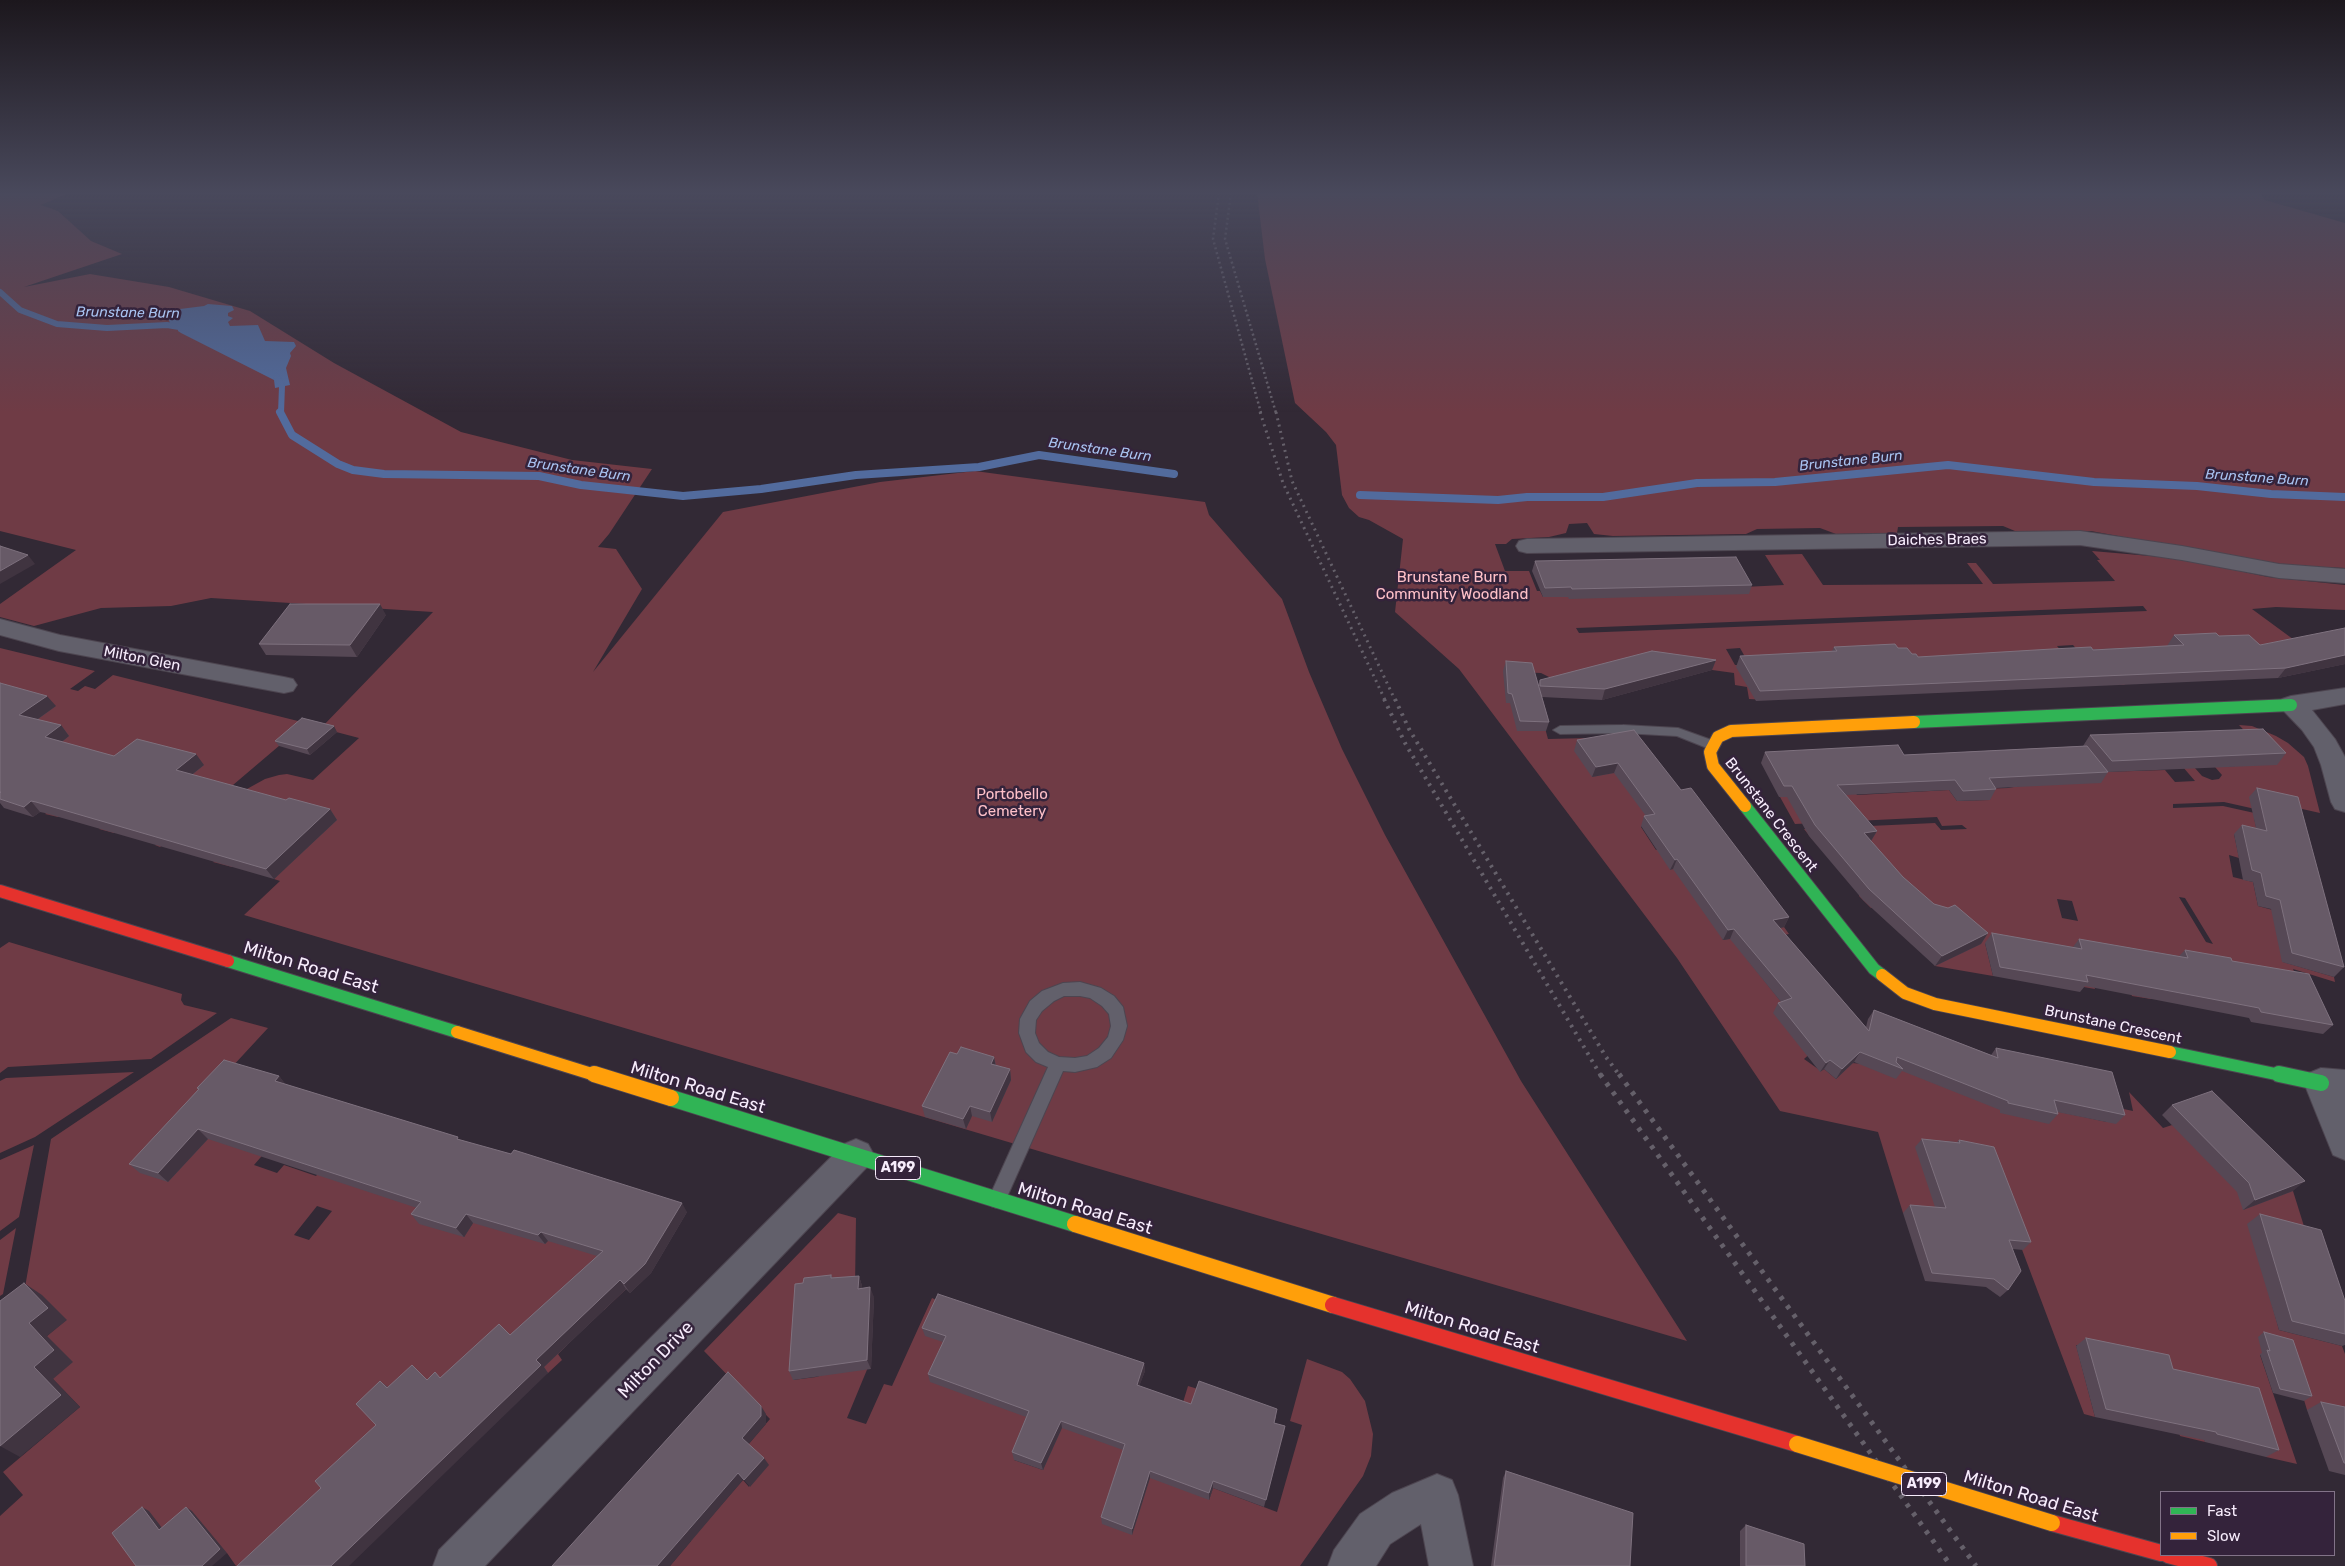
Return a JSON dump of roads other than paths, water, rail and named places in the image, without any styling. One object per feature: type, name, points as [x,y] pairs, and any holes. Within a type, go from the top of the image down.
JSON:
[{"type":"main road","name":"Brunstane Crescent","points":[[2290,706],[1731,731],[1718,738],[1712,744],[1710,752],[1713,766],[1874,969],[1905,993],[1935,1004],[2333,1084]]},
{"type":"main road","name":"Milton Road East","points":[[0,891],[856,1154],[1401,1326],[1797,1444],[2052,1523],[2160,1553]]},
{"type":"main road","points":[[2172,1556],[2209,1566]]},
{"type":"street","name":"Daiches Braes","points":[[1527,546],[2080,538],[2182,553],[2279,571],[2345,576]]},
{"type":"street","name":"Milton Glen","points":[[0,628],[59,643],[284,685]]},
{"type":"street","points":[[2290,706],[2345,696]]},
{"type":"street","points":[[2290,706],[2311,724],[2326,745],[2335,765],[2345,802]]},
{"type":"street","points":[[2333,1084],[2345,1144]]},
{"type":"street","name":"Milton Drive","points":[[455,1566],[856,1154]]},
{"type":"street","points":[[1350,1566],[1375,1529],[1407,1508],[1437,1495],[1451,1566]]},
{"type":"lane","points":[[1560,730],[1623,729],[1678,732],[1712,744]]},
{"type":"lane","points":[[1080,989],[1095,992],[1108,1001],[1117,1012],[1119,1026],[1115,1040],[1106,1053],[1092,1062],[1075,1065],[1058,1064],[1042,1058],[1032,1047],[1027,1033],[1028,1019],[1036,1006],[1048,996],[1063,990],[1080,989]]},
{"type":"lane","points":[[997,1200],[1058,1064]]},
{"type":"water","points":[[208,304],[232,306],[234,310],[228,313],[228,316],[233,318],[228,322],[230,326],[258,325],[265,341],[294,342],[296,346],[290,353],[291,356],[286,368],[290,385],[275,388],[274,380],[181,333],[178,331],[178,325],[170,323],[168,318],[172,310]]},
{"type":"waterway","name":"Brunstane Burn","points":[[0,292],[20,310],[57,324],[107,328],[167,325],[191,329]]},
{"type":"waterway","name":"Brunstane Burn","points":[[276,376],[282,386],[281,413]]},
{"type":"waterway","name":"Brunstane Burn","points":[[280,412],[292,435],[338,464],[353,470],[384,474],[539,476],[581,485],[683,496],[761,489],[856,475],[979,467],[1039,455],[1174,474]]},
{"type":"waterway","name":"Brunstane Burn","points":[[1360,495],[1498,500],[1527,497],[1603,497],[1697,483],[1775,482],[1948,465],[2094,482],[2197,486],[2271,494],[2345,497]]},
{"type":"railway","points":[[1220,266],[1261,413]]},
{"type":"railway","points":[[1233,266],[1276,413]]},
{"type":"railway","points":[[1260,412],[1283,483],[1385,700]]},
{"type":"railway","points":[[1276,412],[1292,481],[1395,700]]},
{"type":"railway","points":[[1384,699],[1405,743],[1601,1076]]},
{"type":"railway","points":[[1395,699],[1409,729],[1606,1057],[1620,1076]]},
{"type":"railway","points":[[1600,1074],[1951,1566]]},
{"type":"railway","points":[[1619,1074],[1976,1566]]},
{"type":"park label","name":"Brunstane Burn Community Woodland","points":[[1452,586]]},
{"type":"park label","name":"Portobello Cemetery","points":[[1012,804]]}]
